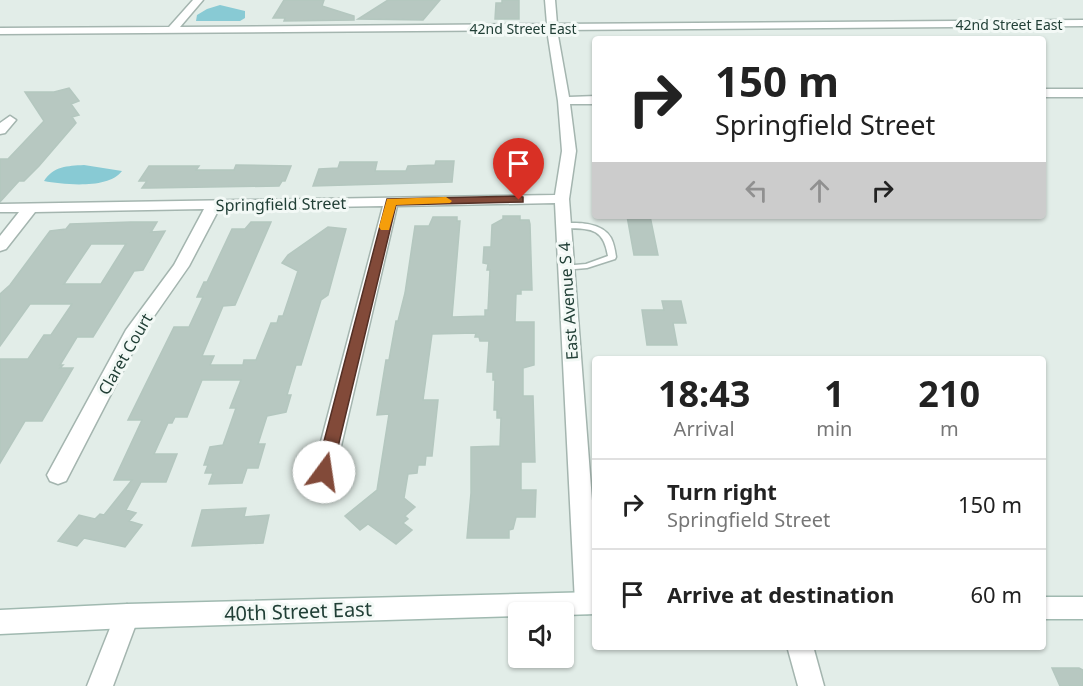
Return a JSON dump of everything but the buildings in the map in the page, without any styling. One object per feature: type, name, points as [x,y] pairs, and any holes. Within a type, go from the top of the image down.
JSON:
[{"type":"street","points":[[173,28],[198,0]]},
{"type":"street","name":"East Avenue S 4","points":[[550,0],[569,151],[562,199],[563,226],[591,603]]},
{"type":"street","name":"42nd Street East","points":[[0,31],[1083,23]]},
{"type":"street","points":[[1046,93],[1083,93]]},
{"type":"street","points":[[564,100],[592,100]]},
{"type":"street","points":[[0,130],[5,120]]},
{"type":"street","name":"Springfield Street","points":[[0,208],[562,199]]},
{"type":"street","points":[[324,472],[391,201]]},
{"type":"street","name":"Claret Court","points":[[58,475],[135,330],[181,266],[214,205]]},
{"type":"street","points":[[0,246],[30,208]]},
{"type":"street","name":"40th Street East","points":[[0,622],[128,616],[591,603]]},
{"type":"street","points":[[1046,608],[1083,608]]},
{"type":"street","points":[[100,686],[128,616]]},
{"type":"street","points":[[801,650],[812,686]]},
{"type":"lane","points":[[563,226],[594,227],[605,233],[611,242],[612,257],[587,266],[566,268]]},
{"type":"water","points":[[220,5],[245,11],[245,18],[240,21],[196,21],[197,15]]},
{"type":"water","points":[[84,165],[122,171],[116,177],[97,183],[63,184],[44,181],[57,170]]},
{"type":"slow traffic","points":[[385,227],[391,201],[446,201]]},
{"type":"route","points":[[324,472],[391,201],[519,200]]}]
